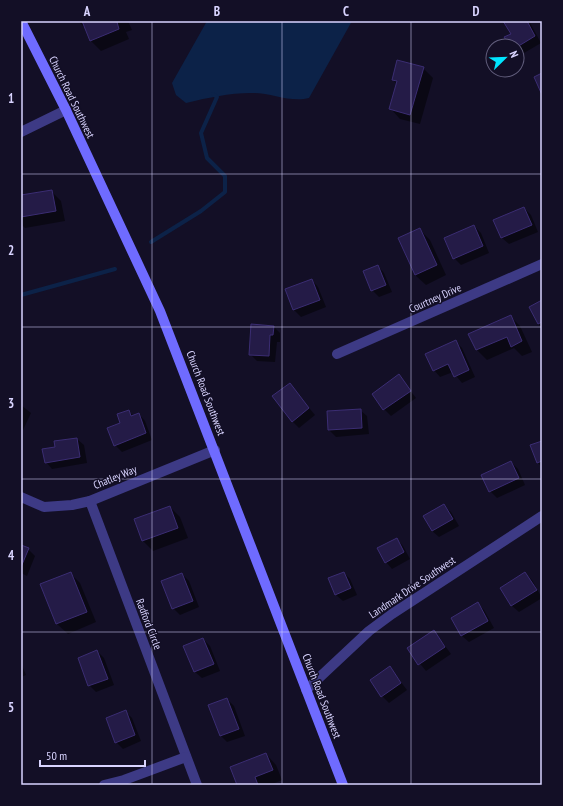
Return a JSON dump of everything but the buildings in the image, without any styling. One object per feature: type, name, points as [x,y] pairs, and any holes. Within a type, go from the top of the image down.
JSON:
[{"type":"street","name":"Church Road Southwest","points":[[22,21],[66,110],[160,311],[215,450],[343,785]]},
{"type":"street","points":[[21,132],[66,110]]},
{"type":"street","name":"Courtney Drive","points":[[337,354],[542,264]]},
{"type":"street","name":"Chatley Way","points":[[21,497],[44,507],[72,505],[90,501],[215,450]]},
{"type":"street","name":"Radford Circle","points":[[90,501],[197,785]]},
{"type":"street","name":"Landmark Drive Southwest","points":[[306,690],[369,631],[392,614],[542,516]]},
{"type":"street","points":[[104,785],[124,780],[186,757]]},
{"type":"water","points":[[207,21],[352,21],[309,98],[295,99],[258,93],[243,93],[218,96],[186,103],[176,95],[172,83]]},
{"type":"waterway","points":[[151,242],[201,211],[225,192],[225,176],[207,158],[201,133],[217,97],[213,94]]},
{"type":"waterway","points":[[21,295],[115,269]]}]
